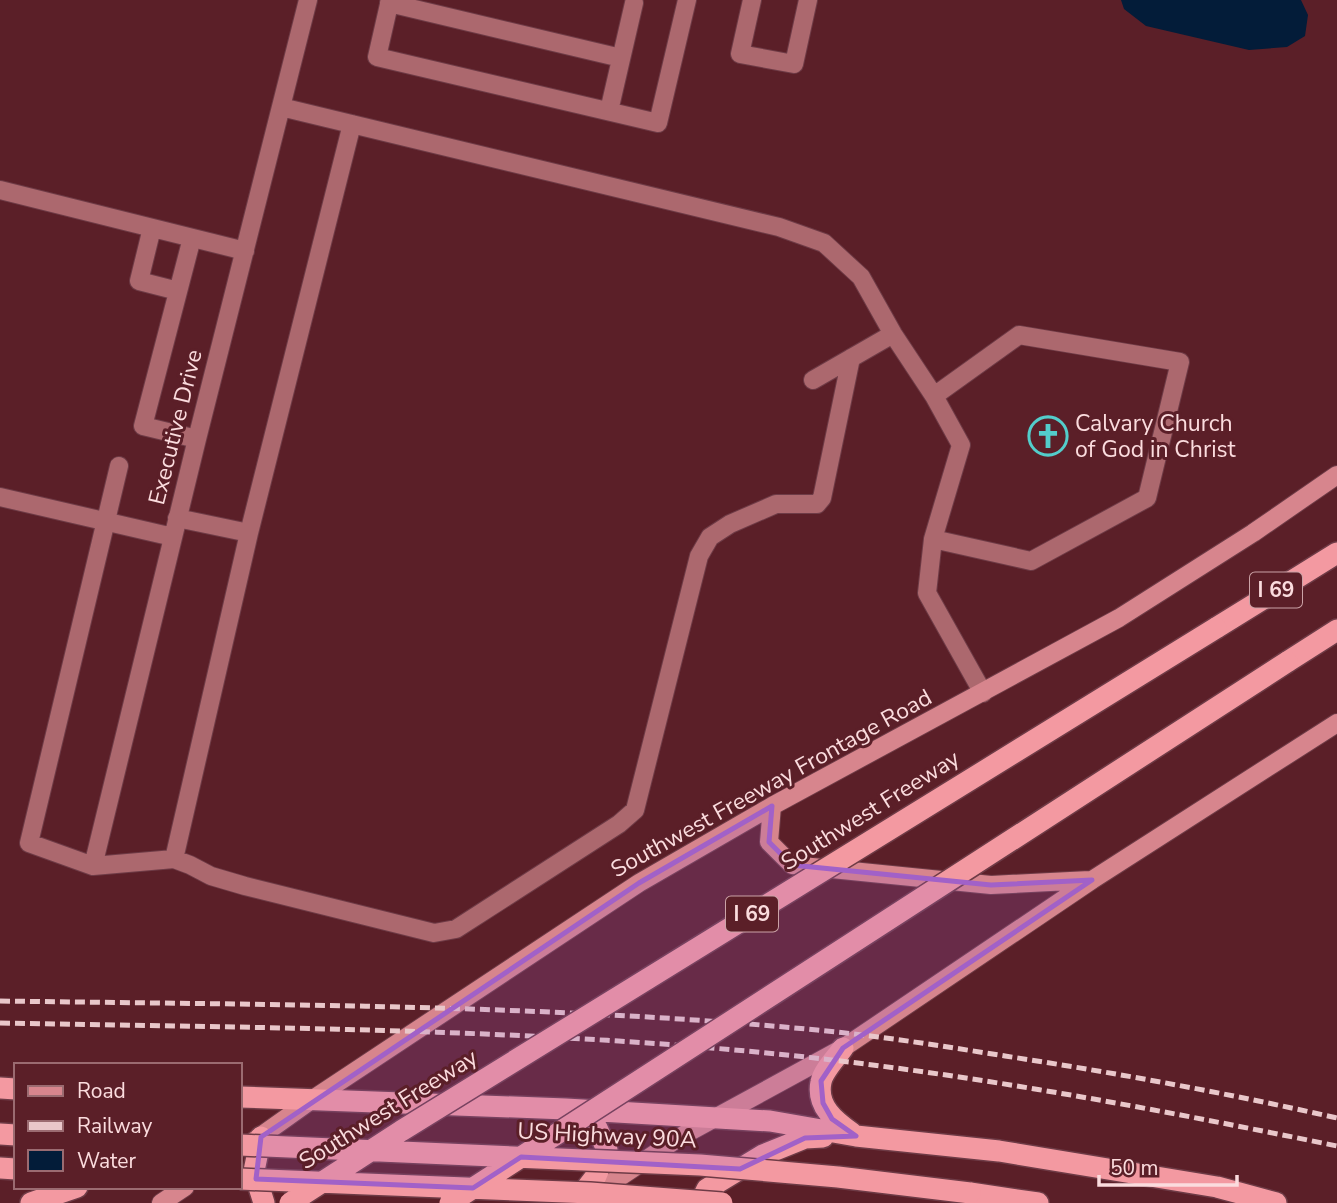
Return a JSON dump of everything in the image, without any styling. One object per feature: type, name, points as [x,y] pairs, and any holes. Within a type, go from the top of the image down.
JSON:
[{"type":"highway","name":"Southwest Freeway","points":[[290,1203],[413,1124],[1337,553]]},
{"type":"highway","points":[[450,1203],[1337,630]]},
{"type":"highway","points":[[842,1048],[821,1082],[823,1103],[832,1119],[856,1136]]},
{"type":"highway","points":[[242,1097],[566,1109],[770,1121],[856,1136],[999,1151],[1217,1187],[1276,1203]]},
{"type":"highway","points":[[566,1109],[597,1128],[607,1150],[596,1176],[575,1203]]},
{"type":"highway","points":[[700,1203],[707,1189],[763,1155],[805,1138],[856,1136]]},
{"type":"highway","points":[[261,1137],[254,1171],[264,1203]]},
{"type":"highway","name":"US Highway 90A","points":[[242,1144],[699,1165],[838,1177],[970,1192],[1038,1203]]},
{"type":"highway","points":[[242,1178],[590,1193],[722,1203]]},
{"type":"highway","points":[[31,1203],[71,1189]]},
{"type":"main road","name":"Southwest Freeway Frontage Road","points":[[242,1150],[310,1101],[639,883],[772,806],[1119,618],[1253,533],[1337,475]]},
{"type":"main road","points":[[581,1203],[680,1137],[842,1048],[1092,880],[1337,723]]},
{"type":"main road","points":[[772,806],[769,842],[792,865],[991,885],[1092,880]]},
{"type":"main road","points":[[161,1203],[182,1189]]},
{"type":"street","name":"Executive Drive","points":[[93,866],[177,518],[308,0]]},
{"type":"street","points":[[621,58],[389,2],[377,57],[658,123],[687,0]]},
{"type":"street","points":[[752,0],[740,54],[794,64],[808,0]]},
{"type":"street","points":[[609,111],[621,58],[629,1]]},
{"type":"street","points":[[281,107],[779,227],[824,243],[861,277],[892,334],[934,396],[961,445],[933,539],[927,593],[983,692]]},
{"type":"street","points":[[174,859],[249,533],[352,124]]},
{"type":"street","points":[[0,190],[245,251]]},
{"type":"street","points":[[152,228],[139,281],[178,292]]},
{"type":"street","points":[[192,238],[143,426],[197,439]]},
{"type":"street","points":[[813,380],[892,334]]},
{"type":"street","points":[[933,539],[1031,561],[1147,498],[1180,362],[1019,335],[934,396]]},
{"type":"street","points":[[119,466],[29,844],[93,866],[174,859],[234,883],[435,933],[456,929],[619,824],[635,810],[699,556],[709,537],[730,524],[776,504],[817,504],[822,498],[851,358]]},
{"type":"street","points":[[0,497],[173,537]]},
{"type":"street","points":[[177,518],[249,533]]},
{"type":"highlighted area","points":[[772,806],[769,842],[792,865],[991,885],[1092,880],[843,1048],[821,1081],[823,1103],[832,1119],[856,1136],[805,1138],[740,1169],[521,1157],[473,1188],[256,1179],[261,1137],[639,883]]},
{"type":"water","points":[[1121,0],[1301,0],[1308,15],[1305,36],[1287,47],[1249,50],[1146,26],[1124,9]]},
{"type":"railway","points":[[0,1001],[511,1010],[715,1021],[864,1035],[1088,1069],[1337,1118]]},
{"type":"railway","points":[[0,1023],[486,1034],[680,1045],[848,1062],[988,1081],[1337,1146]]},
{"type":"place","name":"Calvary Church of God in Christ","points":[[1048,436]]}]
